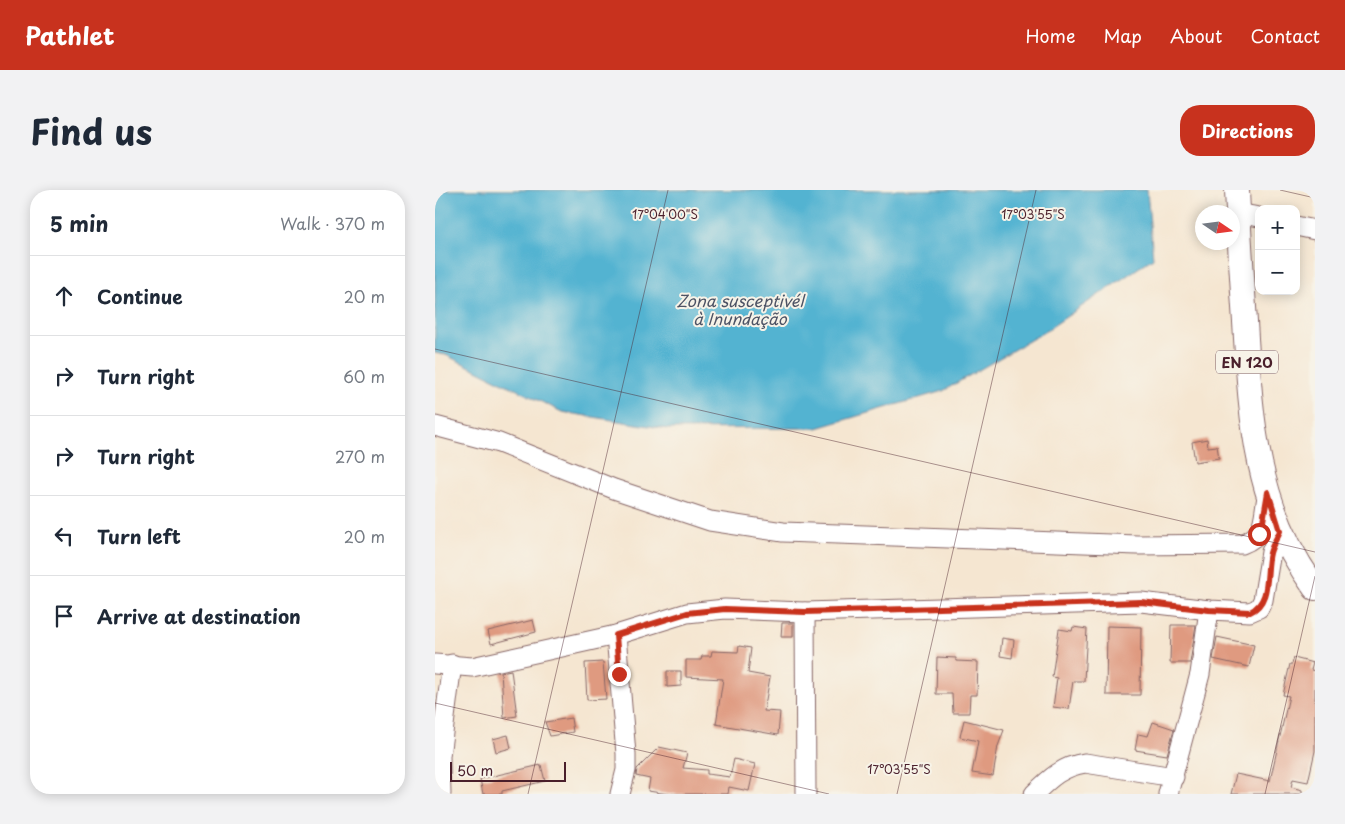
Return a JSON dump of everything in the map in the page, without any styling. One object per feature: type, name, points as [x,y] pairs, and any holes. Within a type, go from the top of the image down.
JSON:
[{"type":"main road","name":"EN 120","points":[[1245,207],[1250,406],[1268,492],[1280,531],[1296,563],[1315,588]]},
{"type":"street","points":[[1300,227],[1315,230]]},
{"type":"street","points":[[435,426],[499,443],[614,489],[709,521],[783,532],[1137,546],[1243,544],[1253,540],[1259,534],[1268,492]]},
{"type":"street","points":[[441,794],[440,756],[444,664],[472,667],[616,635],[687,613],[725,609],[805,612],[939,606],[1038,606],[1141,602],[1209,610],[1250,612],[1259,608],[1263,600],[1271,552],[1280,531]]},
{"type":"street","points":[[1034,794],[1054,774],[1072,765],[1085,763],[1171,785],[1200,674],[1209,610]]},
{"type":"street","points":[[805,612],[806,794]]},
{"type":"street","points":[[616,635],[626,754],[626,770],[620,794]]},
{"type":"water","name":"Zona susceptivél à Inundação","points":[[435,190],[1147,190],[1153,258],[1044,332],[943,391],[817,428],[668,429],[562,412],[446,355],[435,353]]},
{"type":"building","points":[[1207,439],[1208,447],[1217,446],[1219,458],[1195,462],[1192,442]]},
{"type":"building","points":[[533,620],[536,632],[491,644],[488,631]]},
{"type":"building","points":[[782,623],[793,623],[793,637],[781,637]]},
{"type":"building","points":[[1171,625],[1196,625],[1190,663],[1170,663]]},
{"type":"building","points":[[1107,626],[1141,627],[1140,695],[1106,695]]},
{"type":"building","points":[[1073,627],[1087,629],[1084,681],[1073,681],[1069,709],[1053,707],[1057,678],[1052,677],[1059,629],[1072,631]]},
{"type":"building","points":[[1217,637],[1254,645],[1249,667],[1213,659]]},
{"type":"building","points":[[1002,638],[1014,640],[1012,658],[1000,656]]},
{"type":"building","points":[[739,646],[751,648],[748,673],[770,677],[764,711],[780,712],[778,735],[716,724],[723,679],[686,677],[686,660],[701,660],[702,656],[711,656],[712,651],[738,652]]},
{"type":"building","points":[[937,657],[956,658],[956,661],[978,662],[977,695],[970,695],[969,713],[953,713],[952,694],[936,694]]},
{"type":"building","points":[[1294,658],[1313,663],[1311,670],[1315,671],[1315,751],[1308,782],[1293,779],[1291,787],[1302,790],[1302,794],[1231,794],[1236,774],[1270,781],[1289,696],[1283,695],[1290,664],[1292,664]]},
{"type":"building","points":[[603,662],[606,699],[587,700],[585,663]]},
{"type":"building","points":[[511,670],[517,716],[504,718],[501,672]]},
{"type":"building","points":[[667,671],[681,671],[681,686],[667,687]]},
{"type":"building","points":[[571,718],[573,732],[550,736],[545,722]]},
{"type":"building","points":[[964,720],[1004,730],[998,746],[993,776],[972,773],[978,741],[960,737]]},
{"type":"building","points":[[1153,722],[1174,729],[1167,755],[1135,750],[1138,734],[1148,736]]},
{"type":"building","points":[[508,735],[511,748],[496,752],[493,739]]},
{"type":"building","points":[[659,747],[687,753],[683,768],[707,770],[707,774],[730,777],[734,759],[755,764],[749,791],[729,787],[728,794],[668,794],[648,791],[650,779],[636,776],[637,769]]},
{"type":"building","points":[[541,765],[545,781],[502,791],[502,794],[483,794],[480,779]]},
{"type":"route","points":[[619,674],[616,635],[687,613],[725,609],[805,612],[939,606],[1038,606],[1085,602],[1141,602],[1209,610],[1250,612],[1259,608],[1263,600],[1271,552],[1280,531],[1268,492],[1259,534]]}]
